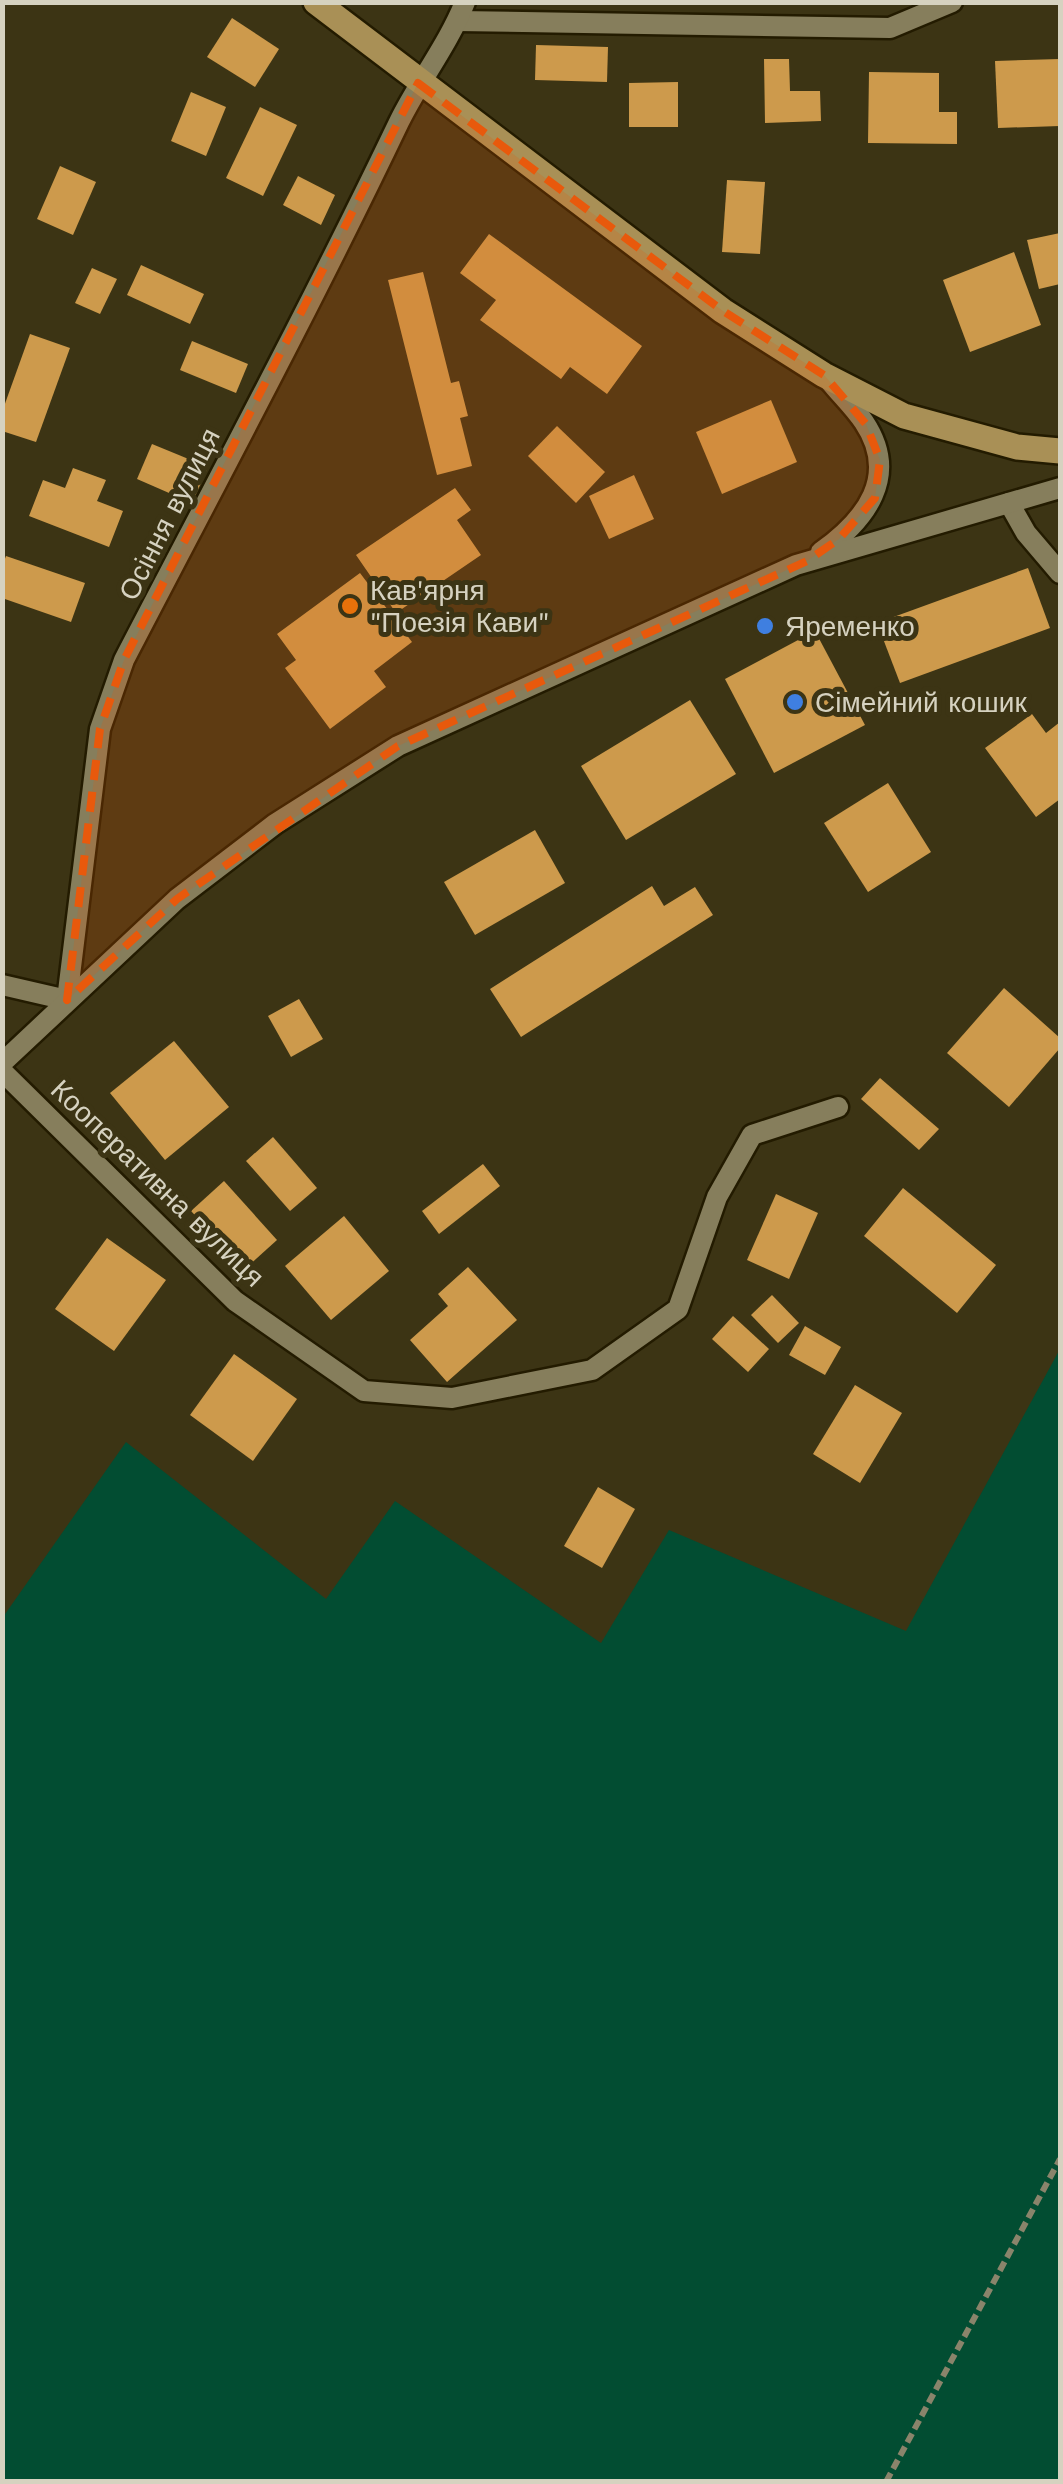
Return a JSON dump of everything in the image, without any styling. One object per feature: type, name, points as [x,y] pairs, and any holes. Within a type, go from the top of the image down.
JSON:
[{"type":"main road","points":[[316,2],[724,311],[824,374],[904,416],[1017,447],[1060,451]]},
{"type":"street","points":[[462,12],[890,28],[952,2]]},
{"type":"street","name":"Осіння вулиця","points":[[67,1000],[100,728],[124,660],[336,253],[418,83],[462,12]]},
{"type":"street","points":[[807,561],[838,539],[875,498],[880,460],[866,424],[824,374]]},
{"type":"street","points":[[2,1067],[67,1000],[177,899],[274,824],[398,746],[807,561],[1060,488]]},
{"type":"street","points":[[1009,503],[1026,532],[1060,573]]},
{"type":"street","points":[[2,986],[67,1000]]},
{"type":"street","name":"Кооперативна вулиця","points":[[2,1067],[235,1301],[364,1392],[452,1398],[592,1370],[678,1308],[717,1197],[752,1136],[838,1107]]},
{"type":"path","points":[[886,2482],[1060,2159]]},
{"type":"highlighted area","points":[[418,83],[723,311],[824,375],[866,424],[880,460],[875,498],[839,539],[807,561],[398,746],[177,899],[67,1000],[100,729],[124,660]]},
{"type":"green space","points":[[1060,1349],[1060,2481],[3,2481],[3,1617],[126,1442],[326,1599],[395,1501],[601,1643],[669,1530],[906,1631]]},
{"type":"building","points":[[232,18],[279,49],[255,87],[207,57]]},
{"type":"building","points":[[536,45],[608,47],[607,82],[535,80]]},
{"type":"building","points":[[764,59],[789,59],[790,91],[820,91],[821,121],[765,123]]},
{"type":"building","points":[[1060,59],[1060,126],[998,128],[995,61]]},
{"type":"building","points":[[869,72],[939,73],[939,112],[957,112],[957,144],[868,143]]},
{"type":"building","points":[[678,82],[678,127],[629,127],[629,83]]},
{"type":"building","points":[[191,92],[226,107],[206,156],[171,141]]},
{"type":"building","points":[[260,107],[297,125],[263,196],[226,178]]},
{"type":"building","points":[[60,166],[96,182],[73,235],[37,219]]},
{"type":"building","points":[[298,176],[335,195],[321,225],[283,205]]},
{"type":"building","points":[[727,180],[765,182],[760,254],[722,252]]},
{"type":"building","points":[[1060,233],[1060,284],[1039,289],[1027,240]]},
{"type":"building","points":[[489,234],[642,346],[607,394],[570,367],[561,379],[480,320],[496,300],[460,273]]},
{"type":"building","points":[[1014,252],[1041,325],[970,352],[943,280]]},
{"type":"building","points":[[141,265],[204,294],[190,324],[127,295]]},
{"type":"building","points":[[92,268],[117,279],[100,314],[75,303]]},
{"type":"building","points":[[423,272],[451,383],[459,381],[468,416],[460,418],[472,466],[437,475],[388,280]]},
{"type":"building","points":[[30,334],[70,348],[36,442],[2,431],[2,412]]},
{"type":"building","points":[[192,341],[248,364],[236,393],[180,370]]},
{"type":"building","points":[[771,400],[797,462],[722,494],[696,432]]},
{"type":"building","points":[[557,426],[605,472],[576,503],[528,456]]},
{"type":"building","points":[[152,444],[208,467],[192,503],[137,479]]},
{"type":"building","points":[[73,468],[106,480],[97,501],[123,511],[109,547],[29,516],[43,480],[65,488]]},
{"type":"building","points":[[634,475],[654,519],[609,539],[589,496]]},
{"type":"building","points":[[455,488],[471,510],[457,520],[481,555],[396,613],[356,555]]},
{"type":"building","points":[[6,556],[85,583],[71,622],[2,598]]},
{"type":"building","points":[[1028,568],[1050,628],[900,683],[877,623]]},
{"type":"building","points":[[360,573],[412,642],[374,671],[386,687],[330,729],[285,668],[296,660],[277,634]]},
{"type":"building","name":"Сімейний кошик","points":[[815,631],[865,725],[774,773],[725,679]]},
{"type":"building","points":[[690,700],[736,774],[626,840],[581,766]]},
{"type":"building","points":[[1032,714],[1046,733],[1060,722],[1060,799],[1036,817],[985,748]]},
{"type":"building","points":[[888,783],[931,852],[868,892],[824,823]]},
{"type":"building","points":[[535,830],[565,883],[475,935],[444,882]]},
{"type":"building","points":[[652,886],[664,906],[695,887],[713,915],[521,1037],[490,989]]},
{"type":"building","points":[[1004,988],[1060,1038],[1060,1048],[1009,1107],[947,1053]]},
{"type":"building","points":[[299,999],[323,1039],[291,1057],[268,1016]]},
{"type":"building","points":[[174,1041],[229,1107],[165,1160],[110,1093]]},
{"type":"building","points":[[880,1078],[939,1129],[919,1150],[861,1099]]},
{"type":"building","points":[[273,1137],[317,1188],[290,1211],[246,1161]]},
{"type":"building","points":[[483,1164],[500,1186],[439,1234],[422,1211]]},
{"type":"building","points":[[224,1181],[277,1240],[245,1269],[191,1211]]},
{"type":"building","points":[[903,1188],[996,1265],[957,1313],[864,1236]]},
{"type":"building","points":[[776,1194],[818,1213],[789,1279],[747,1260]]},
{"type":"building","points":[[344,1216],[389,1271],[331,1320],[285,1266]]},
{"type":"building","points":[[107,1238],[166,1280],[114,1351],[55,1309]]},
{"type":"building","points":[[468,1267],[517,1320],[447,1382],[410,1340],[448,1306],[438,1294]]},
{"type":"building","points":[[772,1295],[799,1323],[778,1343],[751,1315]]},
{"type":"building","points":[[733,1316],[769,1349],[748,1372],[712,1339]]},
{"type":"building","points":[[805,1326],[841,1347],[825,1375],[789,1355]]},
{"type":"building","points":[[234,1354],[297,1399],[253,1461],[190,1415]]},
{"type":"building","points":[[855,1385],[902,1413],[860,1483],[813,1454]]},
{"type":"building","points":[[598,1487],[635,1509],[602,1568],[564,1546]]},
{"type":"place","name":"Кав'ярня \"Поезія Кави\"","points":[[350,606]]},
{"type":"place","name":"Яременко","points":[[765,626]]},
{"type":"place","name":"Сімейний кошик","points":[[795,702]]}]
